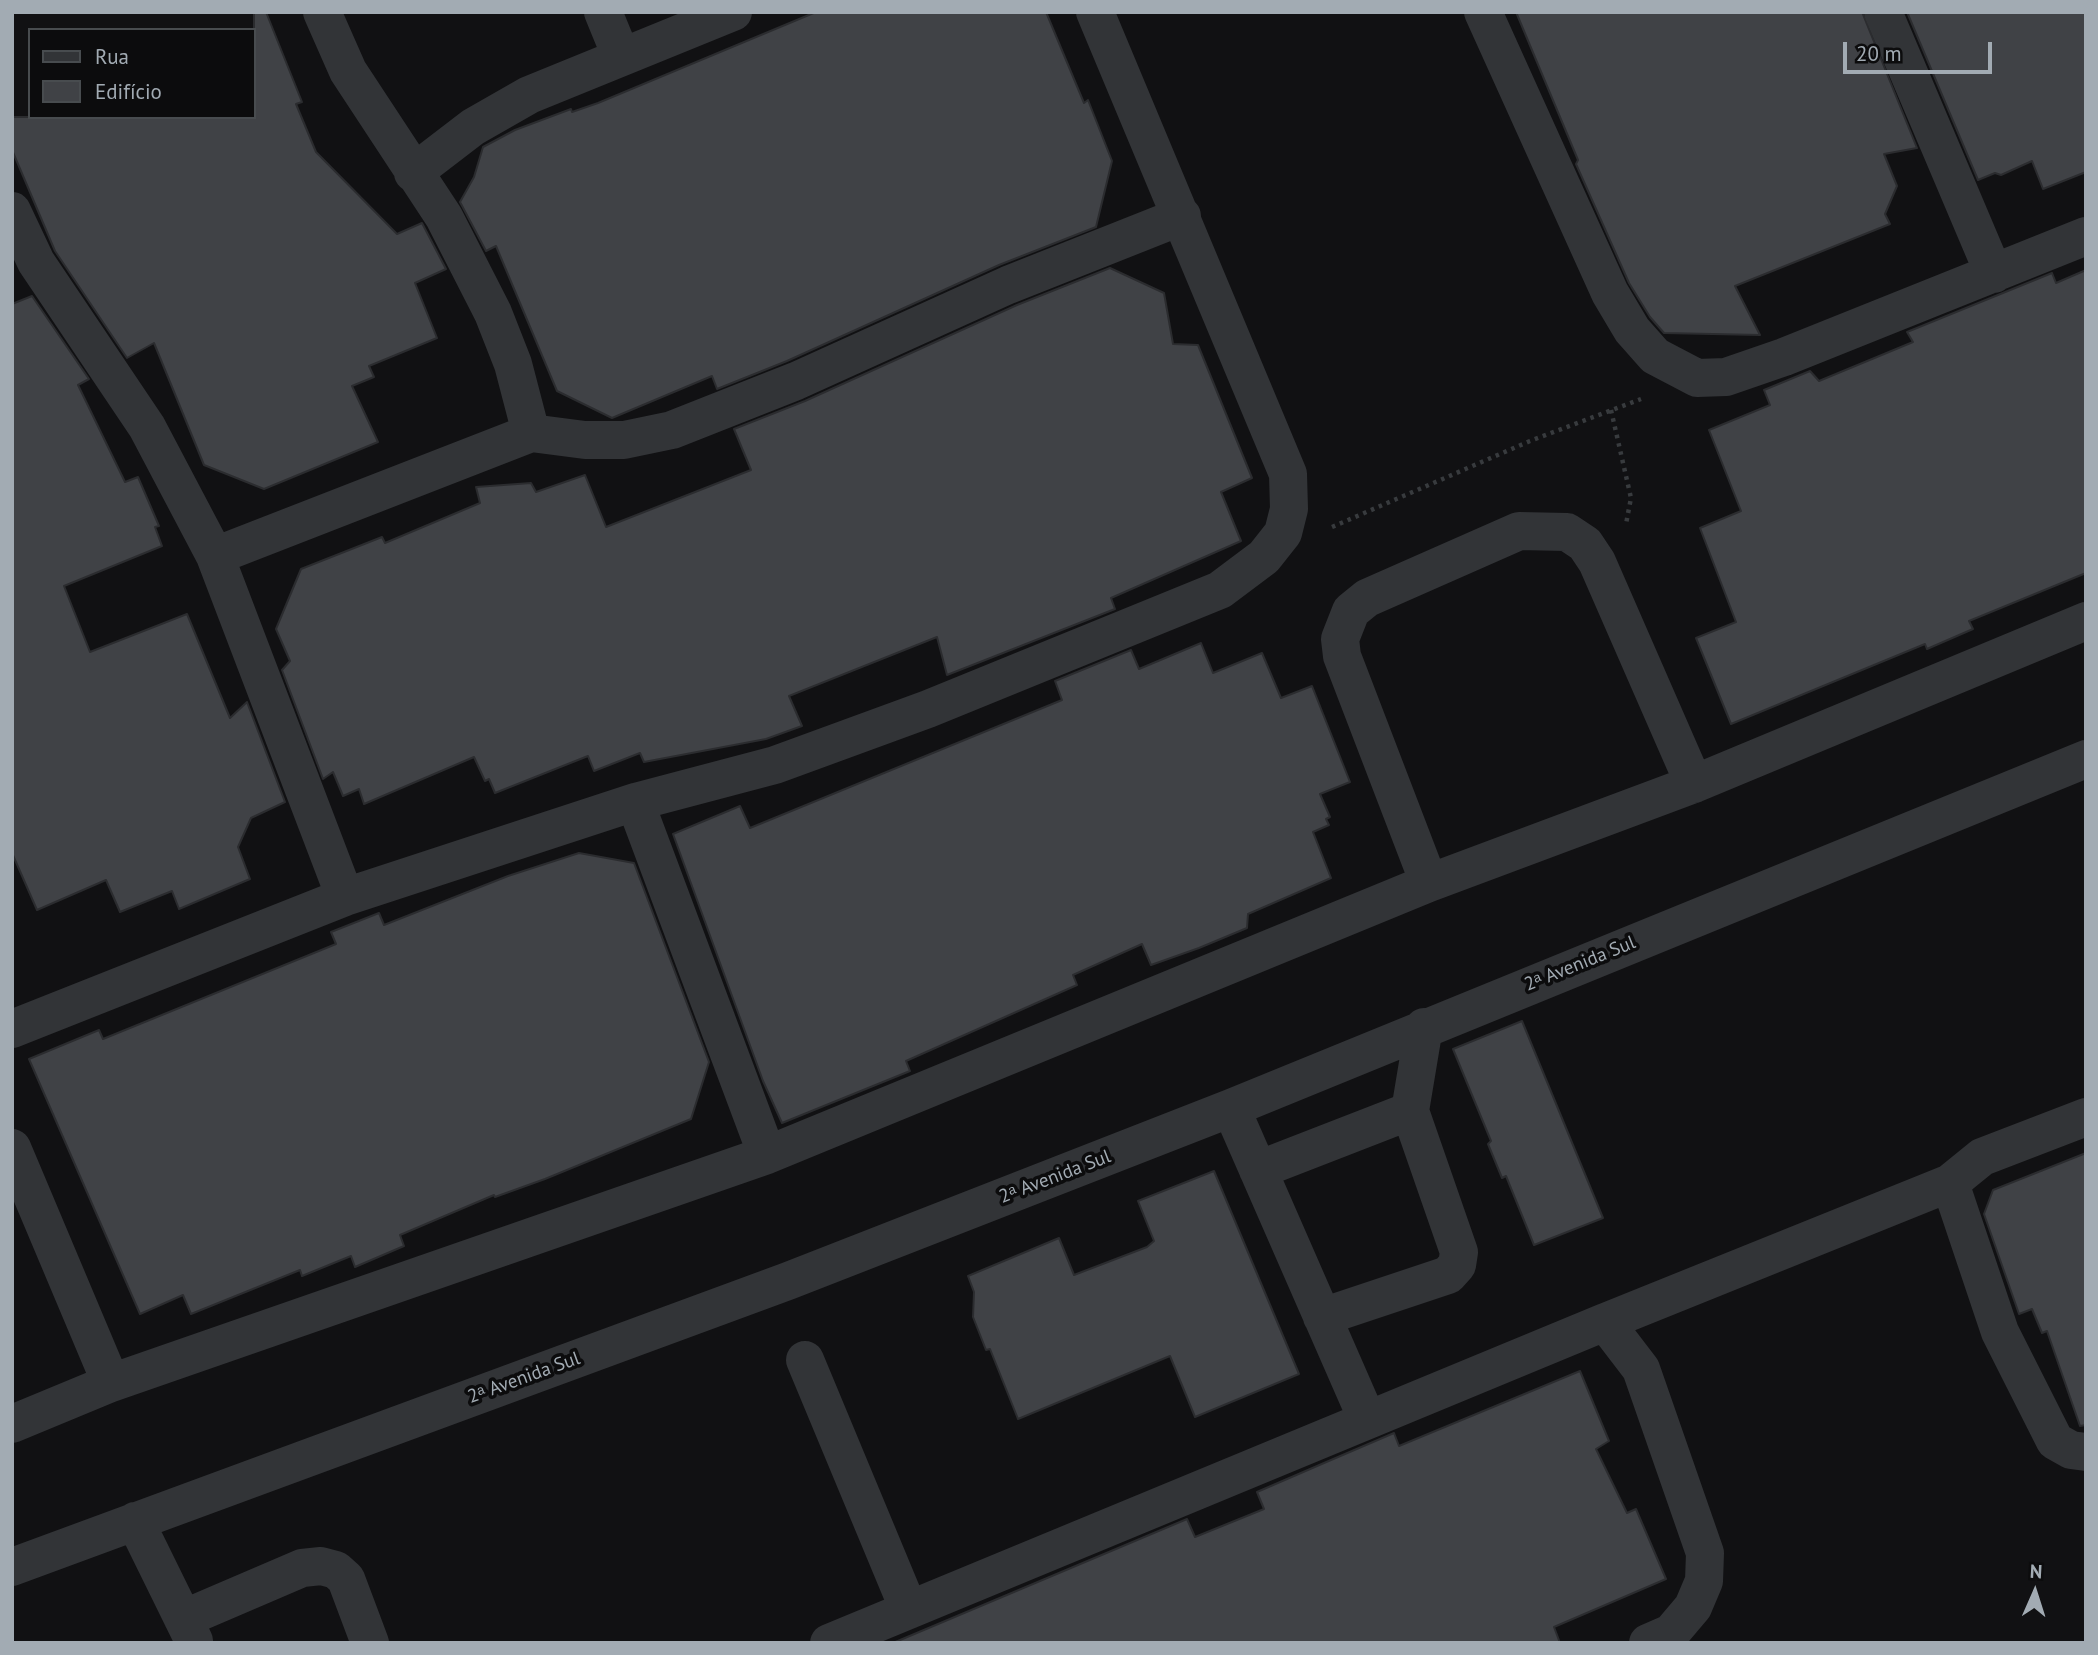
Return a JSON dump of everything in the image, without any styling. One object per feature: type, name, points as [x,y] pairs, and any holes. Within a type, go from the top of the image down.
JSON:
[{"type":"street","points":[[322,12],[348,71],[444,218],[493,313],[513,364],[531,433]]},
{"type":"street","points":[[603,12],[621,56]]},
{"type":"street","points":[[414,173],[473,127],[528,95],[733,12]]},
{"type":"street","points":[[12,1029],[345,897],[635,802],[775,765],[928,709],[1220,590],[1264,557],[1283,533],[1289,509],[1288,474],[1095,12]]},
{"type":"street","points":[[1483,12],[1610,293],[1632,330],[1655,356],[1697,378],[1726,377],[1784,357],[2086,236]]},
{"type":"street","points":[[1883,12],[1994,274]]},
{"type":"street","points":[[12,211],[36,262],[147,427],[215,556],[345,897]]},
{"type":"street","points":[[215,556],[531,433],[585,440],[624,440],[672,430],[796,381],[1008,285],[1182,216]]},
{"type":"street","points":[[1429,883],[1342,656],[1340,639],[1352,611],[1367,598],[1397,582],[1519,531],[1567,532],[1585,544],[1600,569],[1694,784]]},
{"type":"street","points":[[12,1424],[111,1383],[768,1155],[1429,883],[1694,784],[2086,621]]},
{"type":"street","name":"2ᵃ Avenida Sul","points":[[12,1567],[788,1281],[1231,1108],[2086,758]]},
{"type":"street","points":[[635,802],[768,1155]]},
{"type":"street","points":[[1322,1317],[1448,1275],[1457,1265],[1459,1252],[1410,1111],[1424,1027]]},
{"type":"street","points":[[1231,1108],[1367,1419]]},
{"type":"street","points":[[1258,1170],[1410,1111]]},
{"type":"street","points":[[836,1642],[1367,1419],[1950,1183],[1982,1157],[2086,1117]]},
{"type":"street","points":[[12,1148],[111,1383]]},
{"type":"street","points":[[1950,1183],[2000,1332],[2055,1441],[2071,1450],[2086,1452]]},
{"type":"street","points":[[1605,1322],[1641,1369],[1705,1553],[1704,1581],[1693,1607],[1671,1633],[1648,1643]]},
{"type":"street","points":[[805,1360],[909,1610]]},
{"type":"street","points":[[135,1521],[189,1631],[302,1568],[321,1566],[336,1570],[346,1579],[370,1643]]},
{"type":"path","points":[[1327,530],[1530,441],[1697,378]]},
{"type":"path","points":[[1600,569],[1622,544],[1631,498],[1611,410]]},
{"type":"building","points":[[254,12],[266,12],[302,102],[296,104],[316,152],[397,234],[422,223],[446,269],[415,283],[437,338],[369,366],[374,377],[352,386],[378,442],[264,489],[204,465],[154,343],[127,358],[55,251],[12,150],[12,117],[256,119]]},
{"type":"building","points":[[816,12],[1046,12],[1084,103],[1088,100],[1112,161],[1096,227],[999,265],[787,361],[717,389],[712,376],[612,418],[557,391],[496,246],[486,251],[460,202],[474,177],[483,147],[515,130],[571,109],[572,112],[598,103]]},
{"type":"building","points":[[1516,12],[1862,12],[1917,148],[1884,154],[1897,186],[1885,214],[1890,224],[1735,286],[1760,335],[1664,333],[1650,317],[1629,283],[1576,164],[1578,160]]},
{"type":"building","points":[[1907,12],[2086,12],[2086,172],[2043,189],[2032,161],[2001,175],[1995,173],[1978,180]]},
{"type":"building","points":[[1110,268],[1164,293],[1173,344],[1198,345],[1252,478],[1221,492],[1241,541],[1111,598],[1115,609],[947,675],[937,637],[789,696],[802,726],[766,739],[644,762],[640,753],[594,771],[588,756],[495,793],[489,779],[485,781],[474,757],[364,804],[359,789],[343,796],[333,772],[323,779],[282,670],[290,661],[276,629],[301,569],[382,537],[385,543],[480,503],[476,487],[531,483],[536,492],[585,475],[606,527],[751,470],[734,429],[805,401],[1017,305]]},
{"type":"building","points":[[2086,270],[2086,573],[1969,621],[1973,629],[1927,649],[1925,644],[1731,724],[1696,638],[1736,622],[1700,528],[1741,511],[1709,430],[1770,405],[1764,390],[1810,371],[1819,381],[1913,342],[1907,332],[2052,273],[2056,283]]},
{"type":"building","points":[[32,296],[89,379],[78,385],[125,482],[138,477],[159,526],[155,527],[162,546],[64,586],[90,652],[187,614],[230,718],[247,702],[285,802],[251,818],[238,847],[250,879],[179,909],[172,891],[120,912],[106,880],[37,910],[12,853],[12,304]]},
{"type":"building","points":[[1201,643],[1213,673],[1262,653],[1281,698],[1312,686],[1350,782],[1320,794],[1330,817],[1326,819],[1329,825],[1313,832],[1331,878],[1248,914],[1247,928],[1151,965],[1142,944],[1073,975],[1077,985],[906,1061],[910,1071],[782,1123],[763,1081],[673,834],[740,806],[750,828],[1062,700],[1055,681],[1131,650],[1139,669]]},
{"type":"building","points":[[579,853],[634,863],[709,1062],[691,1119],[545,1179],[495,1197],[494,1195],[400,1235],[404,1246],[355,1267],[351,1256],[302,1276],[300,1270],[191,1314],[183,1295],[140,1314],[29,1059],[99,1030],[103,1039],[336,944],[331,932],[379,913],[384,925],[508,876]]},
{"type":"building","points":[[1522,1021],[1603,1218],[1534,1245],[1506,1176],[1502,1178],[1488,1144],[1491,1141],[1453,1049]]},
{"type":"building","points":[[2086,1153],[2086,1425],[2080,1426],[2047,1331],[2042,1333],[2032,1309],[2019,1314],[1984,1214],[1993,1190]]},
{"type":"building","points":[[1214,1171],[1299,1374],[1195,1417],[1170,1356],[1018,1419],[990,1349],[986,1350],[973,1317],[974,1292],[968,1276],[1059,1238],[1074,1275],[1147,1247],[1154,1241],[1138,1201]]},
{"type":"building","points":[[1580,1371],[1609,1441],[1596,1449],[1627,1513],[1636,1509],[1666,1579],[1554,1627],[1560,1643],[893,1643],[1187,1519],[1195,1537],[1264,1509],[1257,1492],[1324,1463],[1394,1433],[1399,1446]]}]
